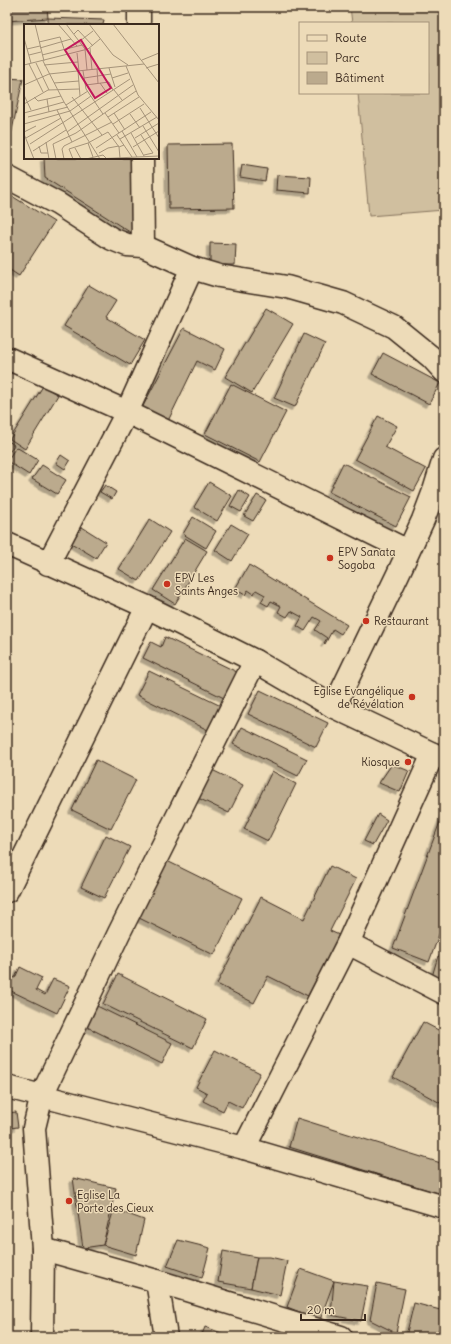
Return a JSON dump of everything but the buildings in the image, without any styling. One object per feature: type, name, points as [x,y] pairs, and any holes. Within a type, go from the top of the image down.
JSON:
[{"type":"street","points":[[139,7],[139,24]]},
{"type":"street","points":[[142,159],[143,246]]},
{"type":"street","points":[[7,177],[58,204],[112,238],[127,245],[143,246],[192,268],[219,276],[287,287],[343,303],[394,327],[430,357],[444,371]]},
{"type":"street","points":[[48,564],[127,412],[192,268]]},
{"type":"street","points":[[7,358],[127,412],[408,551]]},
{"type":"street","points":[[334,706],[398,574],[426,512],[444,459]]},
{"type":"street","points":[[7,544],[48,564],[147,607],[255,661],[334,706],[438,756],[348,943],[244,1148]]},
{"type":"street","points":[[7,891],[147,607]]},
{"type":"street","points":[[42,1337],[42,1249],[34,1128],[42,1096],[119,933],[255,661]]},
{"type":"street","points":[[348,943],[444,992]]},
{"type":"street","points":[[7,1087],[244,1148],[444,1207]]},
{"type":"street","points":[[42,1249],[157,1281],[341,1337]]},
{"type":"street","points":[[157,1281],[166,1337]]},
{"type":"green space","points":[[350,7],[444,7],[444,210],[369,216],[358,94],[429,94],[429,22],[352,22]]},
{"type":"place","name":"EPV Sanata Sogoba","points":[[330,558]]},
{"type":"place","name":"EPV Les Saints Anges","points":[[167,584]]},
{"type":"place","name":"Restaurant","points":[[366,621]]},
{"type":"place","name":"Eglise Evangélique de Révélation","points":[[412,697]]},
{"type":"place","name":"Kiosque","points":[[408,762]]},
{"type":"place","name":"Eglise La Porte des Cieux","points":[[69,1201]]}]
